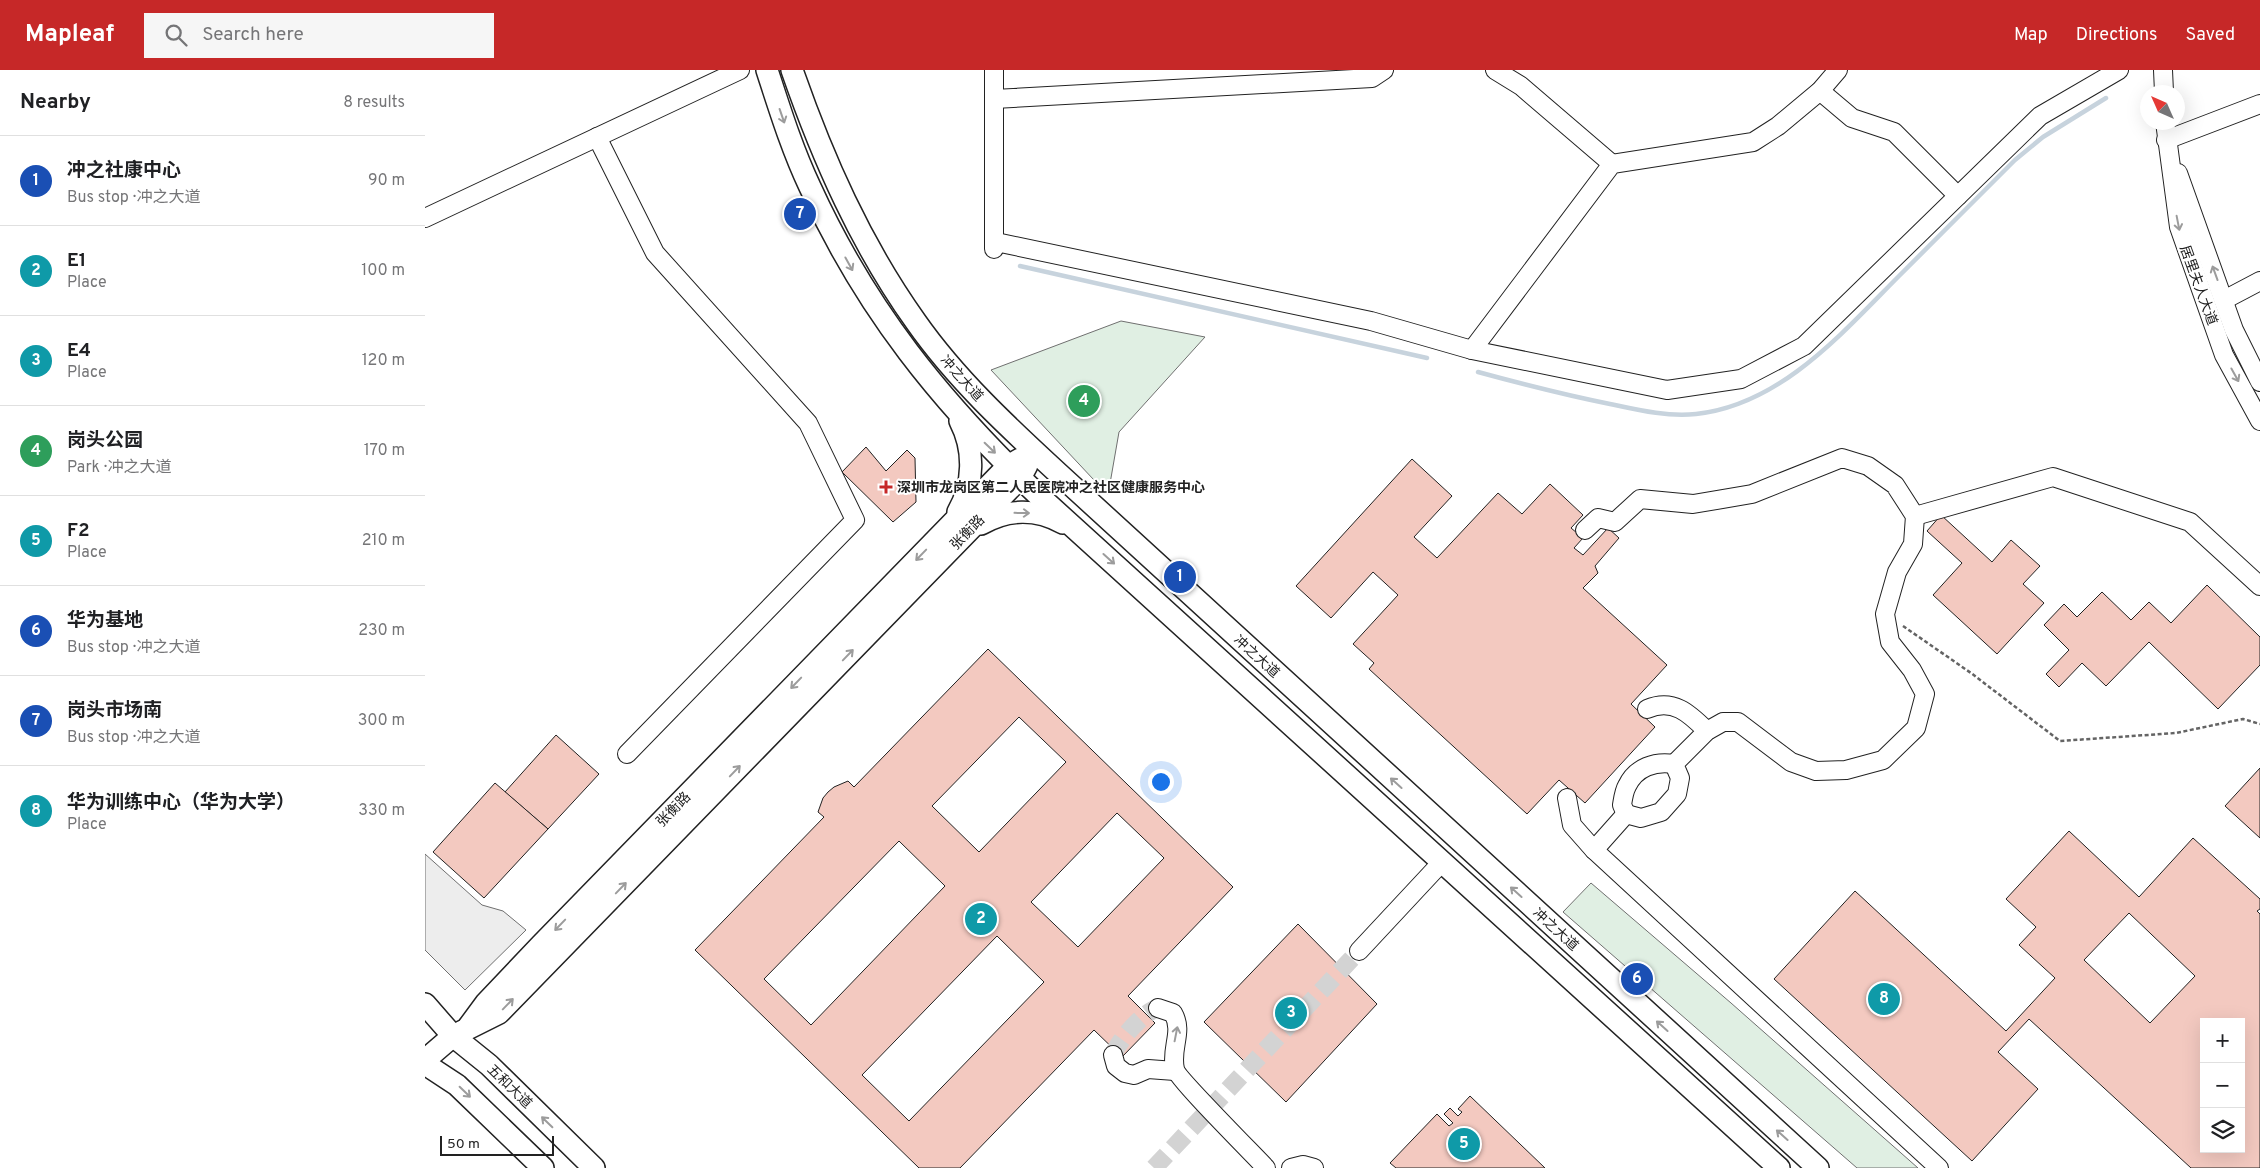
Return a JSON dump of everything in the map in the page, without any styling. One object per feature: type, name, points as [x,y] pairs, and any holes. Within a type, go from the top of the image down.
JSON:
[{"type":"main road","name":"冲之大道","points":[[767,70],[791,143],[832,233],[854,274],[884,320],[954,410],[1014,472],[1078,531],[1779,1168]]},
{"type":"main road","name":"冲之大道","points":[[792,70],[821,148],[844,201],[892,287],[916,323],[973,391],[1034,451],[1818,1168]]},
{"type":"main road","points":[[954,410],[968,443],[971,461],[970,481],[956,532]]},
{"type":"main road","name":"张衡路","points":[[425,1062],[460,1033],[535,951],[956,532],[1034,451]]},
{"type":"main road","points":[[956,532],[999,515],[1020,511],[1057,519],[1078,531]]},
{"type":"main road","name":"五和大道","points":[[425,1004],[460,1033],[489,1065],[594,1168]]},
{"type":"main road","points":[[425,1062],[457,1085],[543,1168]]},
{"type":"street","points":[[425,218],[740,70]]},
{"type":"street","points":[[994,70],[995,246],[1371,321],[1472,350],[1667,390],[1741,379],[1804,346],[2041,116],[2119,70]]},
{"type":"street","points":[[994,99],[1373,78],[1384,70]]},
{"type":"street","points":[[1495,70],[1521,86],[1612,164]]},
{"type":"street","points":[[1472,350],[1612,164],[1753,142],[1778,126],[1820,91],[1838,70]]},
{"type":"street","points":[[2163,70],[2164,85]]},
{"type":"street","points":[[1820,91],[1852,118],[1894,132],[1958,196]]},
{"type":"street","points":[[2166,140],[2260,104]]},
{"type":"street","name":"居里夫人大道","points":[[2165,130],[2179,227],[2224,355],[2260,421]]},
{"type":"street","points":[[597,137],[655,254],[807,423],[855,520],[627,754]]},
{"type":"street","name":"居里夫人大道","points":[[2166,140],[2234,330],[2260,382]]},
{"type":"street","points":[[2224,300],[2260,281]]},
{"type":"street","points":[[1585,530],[1598,518],[1615,522],[1640,499],[1693,504],[1752,494],[1842,458],[1868,466],[1895,485],[1915,516],[1913,544],[1897,572],[1885,614],[1890,642],[1911,670],[1925,694],[1916,728],[1883,760],[1846,770],[1816,771],[1791,762],[1738,722],[1723,722],[1707,731],[1674,764]]},
{"type":"street","points":[[1915,516],[2053,477],[2190,522],[2260,586]]},
{"type":"street","points":[[1647,709],[1656,705],[1673,706],[1689,713],[1707,731]]},
{"type":"street","points":[[1626,814],[1622,805],[1627,785],[1645,766],[1662,762],[1674,764]]},
{"type":"street","points":[[1626,814],[1641,818],[1661,812],[1677,794],[1680,778],[1674,764]]},
{"type":"street","points":[[1567,798],[1572,825],[1593,850],[1939,1168]]},
{"type":"street","points":[[1593,850],[1626,814]]},
{"type":"street","points":[[1359,951],[1442,862]]},
{"type":"street","points":[[1159,1008],[1173,1013],[1178,1022],[1177,1034],[1173,1045],[1175,1071],[1266,1168]]},
{"type":"street","points":[[1113,1055],[1116,1066],[1125,1073],[1134,1075],[1148,1069],[1175,1071]]},
{"type":"street","points":[[1291,1168],[1303,1165],[1314,1168]]},
{"type":"path","points":[[1885,614],[1971,672],[2060,741],[2176,733],[2243,719],[2260,724]]},
{"type":"green space","points":[[1121,321],[1205,337],[1119,432],[1108,495],[991,370]]},
{"type":"green space","points":[[1591,883],[1731,1003],[1918,1168],[1857,1168],[1563,912]]},
{"type":"shaded area","points":[[425,854],[482,905],[503,911],[526,930],[465,990],[425,950]]},
{"type":"building","name":"深圳市龙岗区第二人民医院冲之社区健康服务中心","points":[[866,447],[886,471],[907,450],[915,458],[916,502],[893,522],[842,472]]},
{"type":"building","points":[[1412,459],[1452,496],[1414,537],[1437,558],[1498,493],[1522,514],[1550,484],[1583,515],[1571,528],[1583,538],[1574,548],[1583,555],[1608,528],[1619,538],[1595,566],[1598,573],[1583,588],[1667,665],[1631,704],[1655,727],[1585,803],[1559,780],[1527,814],[1369,669],[1374,663],[1353,644],[1398,595],[1373,572],[1331,618],[1296,586]]},
{"type":"building","points":[[1941,515],[1992,562],[2011,540],[2040,566],[2023,584],[2044,603],[1997,654],[1933,595],[1962,563],[1927,531]]},
{"type":"building","points":[[2207,585],[2260,637],[2260,665],[2218,709],[2149,642],[2106,686],[2082,663],[2059,687],[2046,674],[2069,650],[2044,625],[2064,604],[2077,617],[2102,592],[2131,620],[2149,602],[2171,623]]},
{"type":"building","points":[[988,649],[1233,887],[1128,996],[1155,1023],[1122,1057],[1094,1030],[960,1168],[919,1168],[695,950],[824,817],[818,812],[823,798],[828,792],[848,781],[854,787]],"holes":[[[1019,717],[1066,762],[979,852],[932,806]],[[1117,813],[1164,858],[1078,947],[1031,902]],[[899,841],[945,886],[811,1025],[764,979]],[[997,936],[1044,982],[909,1121],[862,1075]]]},
{"type":"building","points":[[556,735],[599,774],[548,829],[505,792]]},
{"type":"building","points":[[2260,768],[2260,838],[2225,806]]},
{"type":"building","points":[[495,783],[548,829],[484,898],[433,852]]},
{"type":"building","points":[[2069,831],[2139,897],[2193,838],[2260,899],[2260,909],[2257,911],[2260,914],[2260,1168],[2191,1168],[2029,1019],[1998,1052],[2038,1089],[1972,1161],[1774,979],[1855,891],[2006,1031],[2055,978],[2019,945],[2036,927],[2006,899]],"holes":[[[2129,913],[2195,976],[2150,1023],[2084,960]]]},
{"type":"building","points":[[1298,924],[1377,1004],[1286,1102],[1204,1022]]},
{"type":"building","points":[[1470,1096],[1545,1168],[1396,1168],[1390,1163],[1437,1114],[1449,1126],[1453,1123],[1444,1114],[1450,1108],[1458,1116],[1462,1112],[1458,1109]]},
{"type":"waterway","points":[[1478,372],[1577,397],[1663,414],[1696,414],[1727,408],[1756,396],[1783,381],[1833,342],[2015,160],[2043,137],[2106,98]]},
{"type":"waterway","points":[[1020,266],[1427,358]]},
{"type":"tunnel","points":[[1154,1168],[1359,951]]},
{"type":"tunnel","points":[[1113,1055],[1120,1042],[1132,1027],[1145,1015],[1158,1008]]},
{"type":"place","name":"岗头市场南","points":[[800,214]]},
{"type":"place","name":"岗头公园","points":[[1084,401]]},
{"type":"place","name":"深圳市龙岗区第二人民医院冲之社区健康服务中心","points":[[886,487]]},
{"type":"place","name":"冲之社康中心","points":[[1180,577]]},
{"type":"place","name":"E1","points":[[981,919]]},
{"type":"place","name":"华为基地","points":[[1637,979]]},
{"type":"place","name":"华为训练中心（华为大学）","points":[[1884,999]]},
{"type":"place","name":"E4","points":[[1291,1013]]},
{"type":"place","name":"F2","points":[[1464,1144]]}]
